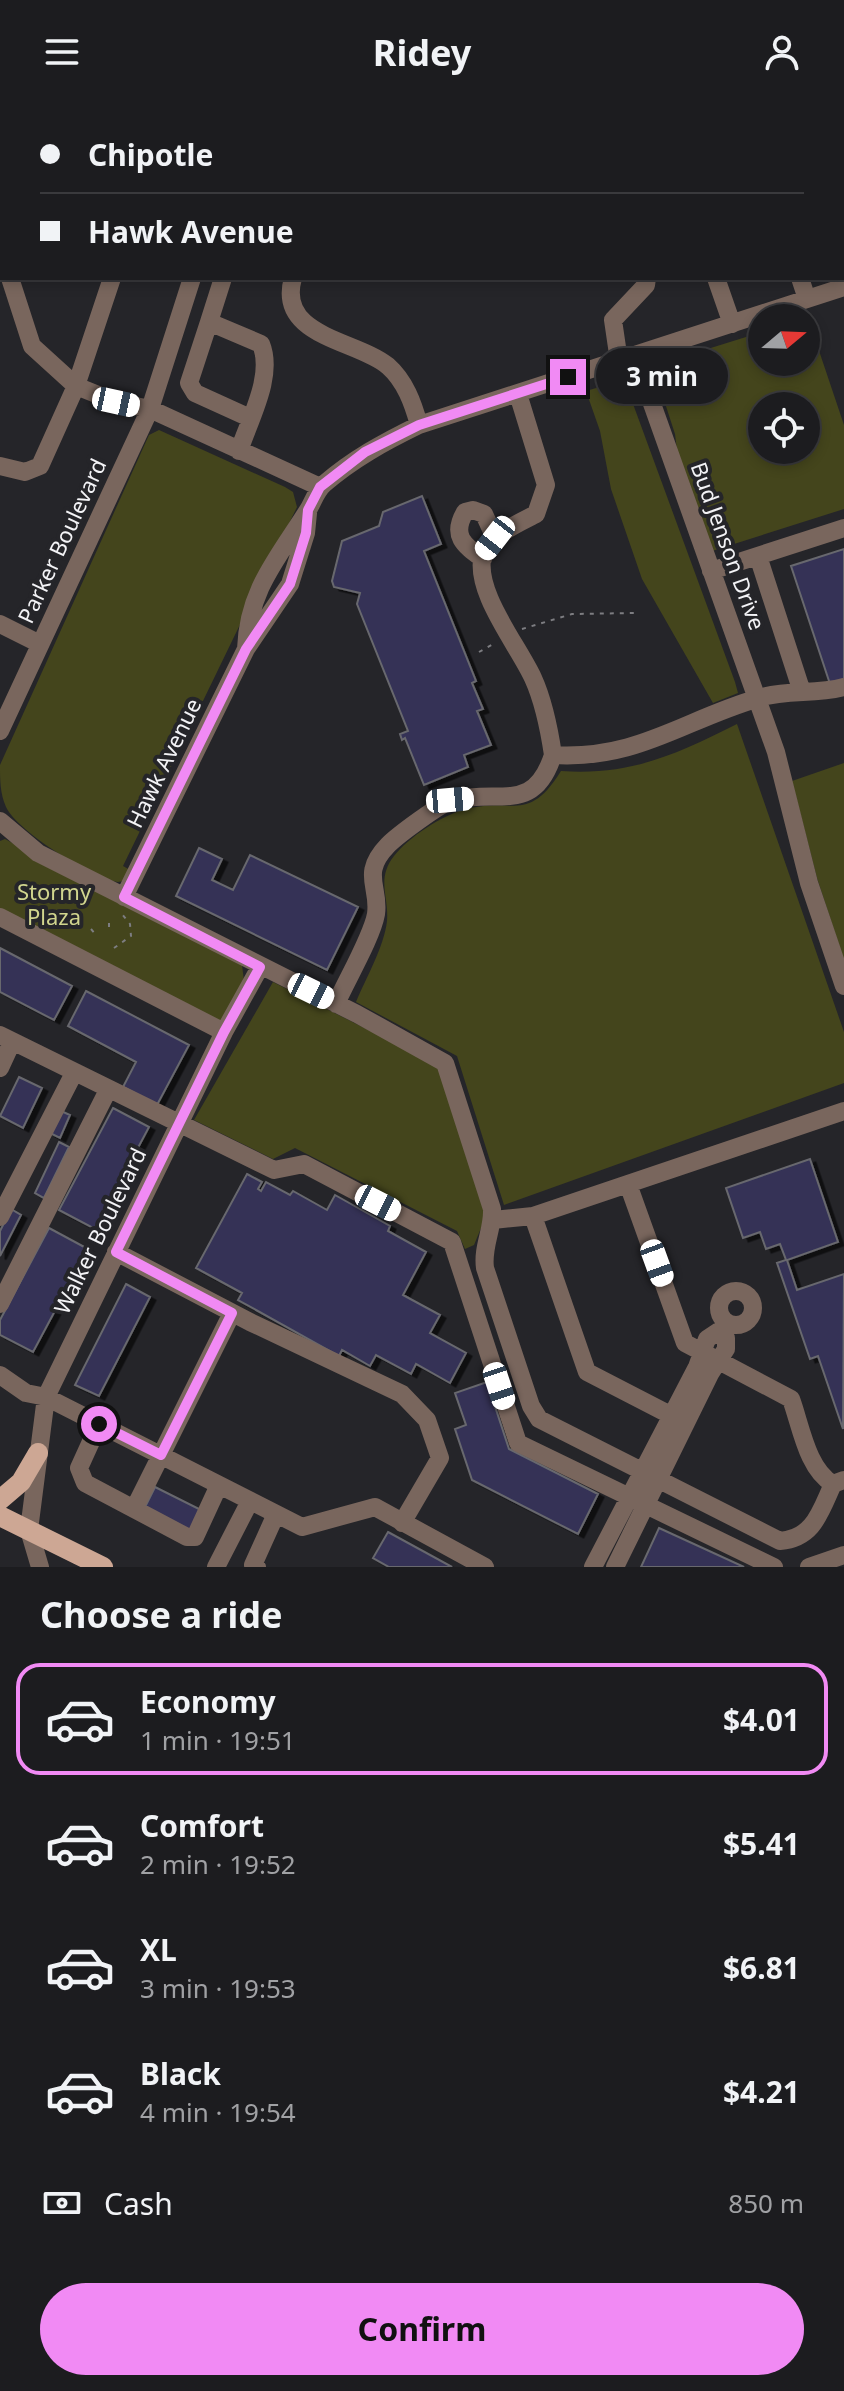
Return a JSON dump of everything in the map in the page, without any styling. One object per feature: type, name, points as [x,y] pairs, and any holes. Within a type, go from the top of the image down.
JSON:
[{"type":"main road","points":[[0,1500],[21,1482],[38,1453]]},
{"type":"main road","points":[[0,1516],[89,1565]]},
{"type":"street","points":[[11,280],[32,346],[76,386],[116,402],[150,409],[320,487]]},
{"type":"street","points":[[0,466],[25,472],[40,466],[76,386],[111,280]]},
{"type":"street","name":"Parker Boulevard","points":[[0,731],[150,409],[191,280]]},
{"type":"street","points":[[222,280],[189,383],[195,393],[250,418]]},
{"type":"street","points":[[292,280],[290,288],[298,316],[318,333],[385,363],[411,399],[419,425]]},
{"type":"street","name":"Bud Jenson Drive","points":[[647,280],[646,285],[613,320],[711,571],[776,752],[809,883],[844,986]]},
{"type":"street","points":[[717,280],[732,324]]},
{"type":"street","points":[[801,280],[807,299]]},
{"type":"street","name":"Hawk Avenue","points":[[124,908],[246,649],[247,623],[252,604],[282,546],[320,487],[365,452],[419,425],[844,287]]},
{"type":"street","points":[[209,322],[261,344],[268,361],[239,451]]},
{"type":"street","points":[[336,1004],[376,913],[371,881],[377,859],[389,844],[450,800],[525,794],[545,779],[553,755],[547,717],[533,678],[483,581],[483,552],[495,538],[536,514],[546,485],[518,394]]},
{"type":"street","points":[[483,559],[457,534],[458,524],[465,512],[473,510],[484,514],[495,538]]},
{"type":"street","points":[[711,571],[844,528]]},
{"type":"street","points":[[758,556],[802,692]]},
{"type":"street","points":[[0,624],[40,644]]},
{"type":"street","points":[[553,755],[590,757],[645,744],[757,699],[788,690],[821,694],[844,687]]},
{"type":"street","points":[[0,822],[38,853],[124,908],[260,967],[357,1014],[445,1063],[492,1209],[493,1220],[482,1251],[485,1268],[531,1406],[539,1419],[780,1541],[796,1540],[809,1533],[838,1482],[823,1478],[814,1464],[791,1399],[685,1343],[628,1184]]},
{"type":"street","points":[[0,917],[224,1032]]},
{"type":"street","name":"Walker Boulevard","points":[[29,1530],[46,1397],[224,1032],[260,967]]},
{"type":"street","points":[[0,1068],[6,1039],[274,1170],[304,1164],[452,1242],[518,1443],[774,1567]]},
{"type":"street","points":[[0,1217],[74,1073]]},
{"type":"street","points":[[3,1292],[108,1090]]},
{"type":"street","points":[[493,1220],[533,1216],[844,1111]]},
{"type":"street","points":[[533,1216],[587,1372],[679,1419]]},
{"type":"street","points":[[116,1252],[232,1313],[402,1394],[427,1420],[440,1458],[402,1523]]},
{"type":"street","points":[[134,1509],[232,1313]]},
{"type":"street","points":[[593,1567],[651,1475],[679,1419],[701,1351],[709,1336],[724,1327],[727,1343],[720,1361],[679,1419]]},
{"type":"street","points":[[0,1375],[26,1393],[46,1397],[302,1527],[375,1507],[485,1567]]},
{"type":"street","points":[[99,1424],[79,1468],[81,1477],[187,1537],[195,1537],[219,1485]]},
{"type":"street","points":[[615,1567],[638,1500]]},
{"type":"street","points":[[220,1564],[250,1501]]},
{"type":"street","points":[[257,1567],[253,1565],[276,1514]]},
{"type":"street","points":[[29,1530],[40,1567]]},
{"type":"street","points":[[809,1567],[844,1555]]},
{"type":"path","points":[[479,652],[509,635],[563,615],[638,613]]},
{"type":"path","points":[[114,948],[131,936],[124,908]]},
{"type":"path","points":[[109,919],[109,927]]},
{"type":"path","points":[[91,929],[97,936]]},
{"type":"green space","points":[[748,336],[748,376],[820,376],[820,354],[844,425],[844,509],[712,551],[679,466],[675,434],[653,366]]},
{"type":"green space","points":[[620,381],[629,393],[735,682],[738,693],[713,703],[642,579],[611,489],[600,431],[586,391]]},
{"type":"green space","points":[[159,430],[285,487],[293,492],[297,507],[123,866],[130,870],[123,881],[118,882],[91,872],[56,852],[24,828],[6,807],[0,765],[149,435]]},
{"type":"green space","points":[[737,724],[844,1032],[844,1083],[504,1205],[457,1056],[356,1002],[385,931],[384,880],[389,864],[417,834],[457,812],[482,806],[529,803],[539,798],[561,771],[610,770],[653,761]]},
{"type":"green space","points":[[844,763],[844,960],[817,878],[792,781]]},
{"type":"green space","name":"Stormy Plaza","points":[[5,839],[242,965],[244,981],[222,1020],[217,1021],[0,912],[0,841]]},
{"type":"green space","points":[[273,982],[434,1063],[443,1074],[486,1216],[474,1245],[465,1249],[457,1231],[295,1148],[273,1159],[194,1120]]},
{"type":"building","points":[[422,496],[441,544],[424,551],[476,681],[472,683],[483,709],[477,711],[491,745],[464,755],[468,767],[424,785],[405,738],[402,740],[400,734],[408,731],[357,604],[360,593],[334,587],[332,581],[342,541],[379,526],[383,512]]},
{"type":"building","points":[[844,549],[844,679],[830,684],[791,566]]},
{"type":"building","points":[[199,848],[222,859],[212,880],[233,890],[250,855],[358,907],[327,970],[176,896]]},
{"type":"building","points":[[0,948],[72,986],[54,1020],[0,992]]},
{"type":"building","points":[[86,991],[189,1045],[157,1105],[123,1087],[136,1062],[68,1026]]},
{"type":"building","points":[[19,1077],[42,1088],[23,1128],[0,1116]]},
{"type":"building","points":[[113,1108],[149,1127],[95,1229],[59,1210]]},
{"type":"building","points":[[61,1111],[70,1115],[60,1138],[50,1133]]},
{"type":"building","points":[[59,1142],[69,1147],[44,1198],[35,1193]]},
{"type":"building","points":[[810,1159],[838,1242],[787,1260],[797,1290],[844,1274],[843,1429],[818,1356],[810,1359],[777,1263],[786,1260],[780,1244],[766,1249],[760,1232],[743,1238],[726,1188]]},
{"type":"building","points":[[247,1174],[262,1182],[258,1189],[261,1191],[266,1182],[290,1195],[293,1191],[327,1210],[335,1195],[390,1226],[388,1231],[426,1252],[403,1295],[440,1315],[430,1333],[466,1353],[450,1383],[416,1364],[411,1374],[376,1355],[370,1366],[342,1350],[339,1356],[238,1300],[242,1293],[196,1268]]},
{"type":"building","points":[[11,1209],[21,1215],[0,1256],[0,1231]]},
{"type":"building","points":[[49,1228],[88,1249],[33,1352],[0,1335],[0,1320]]},
{"type":"building","points":[[126,1284],[150,1297],[99,1396],[75,1385]]},
{"type":"building","points":[[487,1382],[509,1449],[598,1494],[578,1534],[472,1480],[455,1429],[466,1425],[455,1393]]},
{"type":"building","points":[[155,1487],[201,1510],[190,1532],[144,1509]]},
{"type":"building","points":[[659,1528],[744,1567],[641,1567]]},
{"type":"building","points":[[388,1532],[452,1567],[389,1567],[373,1558]]},
{"type":"route","points":[[99,1424],[161,1455],[232,1313],[116,1252],[224,1032],[260,967],[124,897],[246,649],[290,584],[306,533],[308,510],[320,487],[365,452],[419,425],[568,377]]}]
